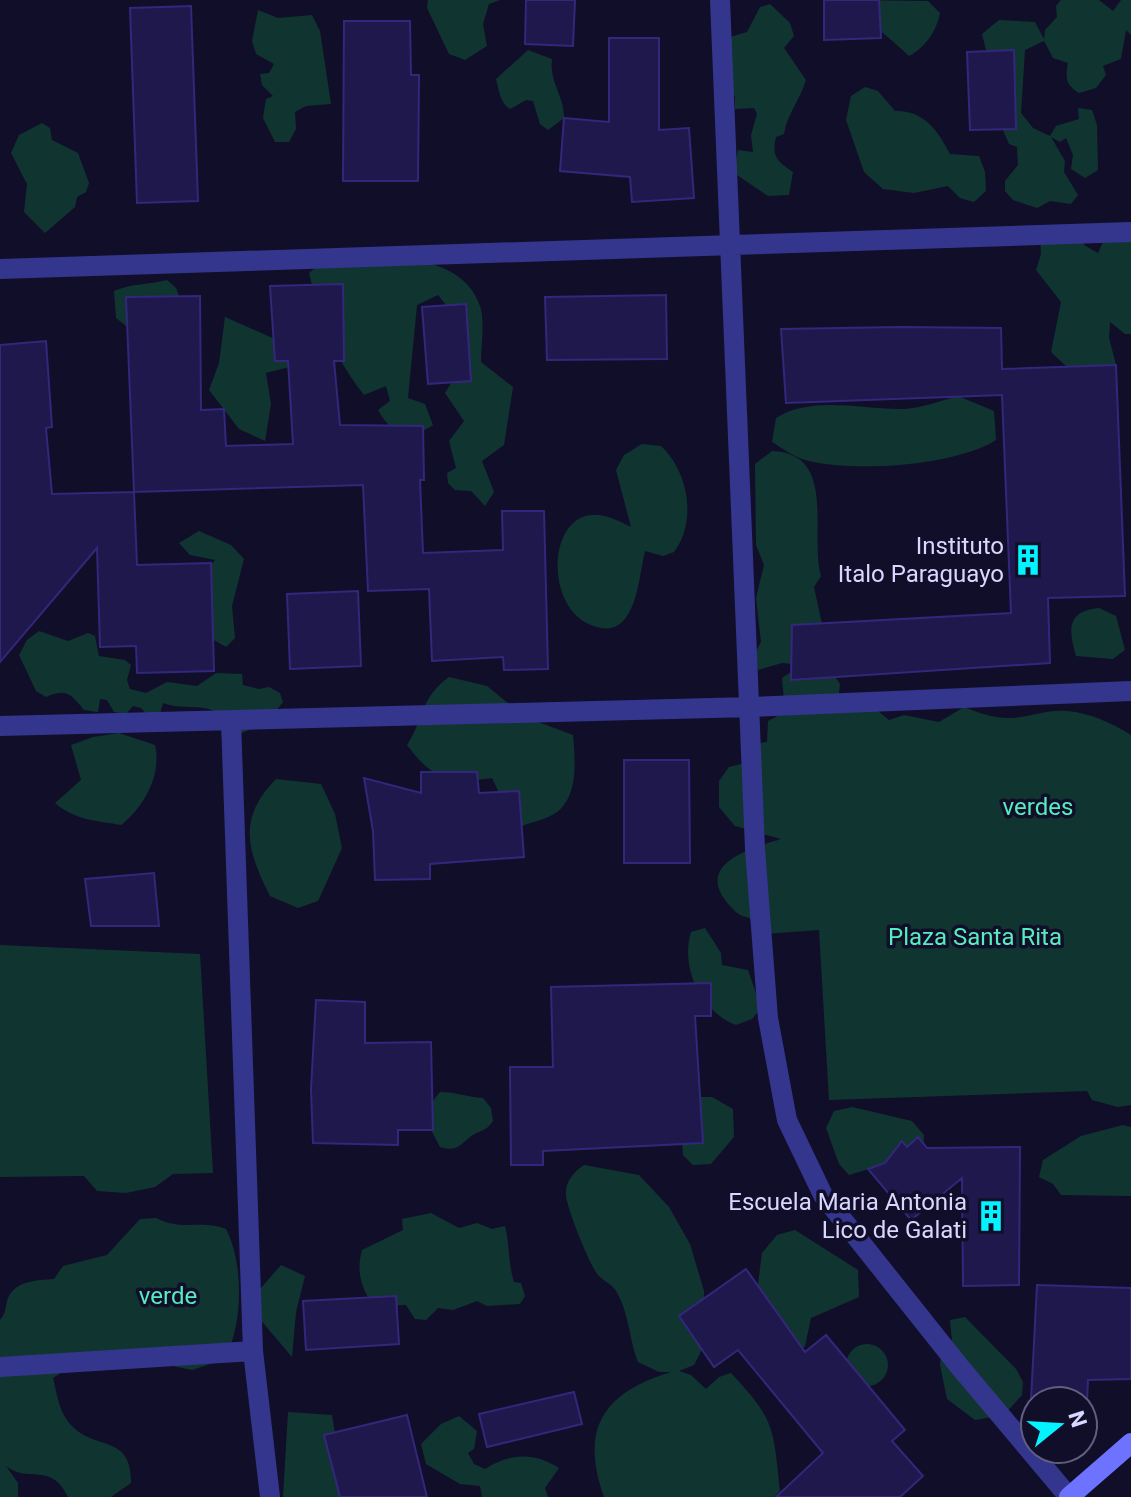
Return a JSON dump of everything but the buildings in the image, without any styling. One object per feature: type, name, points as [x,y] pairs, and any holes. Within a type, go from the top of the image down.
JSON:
[{"type":"main road","points":[[1069,1497],[1131,1443]]},
{"type":"street","points":[[720,0],[755,849],[768,1018],[787,1120],[823,1195],[959,1366],[1069,1497]]},
{"type":"street","points":[[0,269],[1131,232]]},
{"type":"street","points":[[0,726],[750,707],[1131,691]]},
{"type":"street","points":[[231,721],[253,1351],[270,1497]]},
{"type":"street","points":[[0,1367],[253,1351]]},
{"type":"green space","points":[[428,0],[500,0],[489,4],[483,24],[487,46],[465,60],[449,54],[427,8]]},
{"type":"green space","points":[[847,0],[928,1],[940,13],[929,38],[909,56]]},
{"type":"green space","points":[[1061,0],[1099,0],[1113,11],[1121,0],[1131,0],[1131,35],[1126,30],[1121,59],[1103,66],[1106,75],[1096,88],[1079,93],[1068,81],[1068,63],[1053,58],[1044,41],[1025,50],[1021,113],[1033,128],[1050,136],[1056,126],[1079,119],[1078,108],[1092,110],[1097,125],[1098,170],[1085,178],[1071,169],[1073,155],[1066,138],[1060,142],[1051,137],[1065,161],[1064,172],[1078,195],[1071,204],[1050,201],[1037,208],[1013,200],[1005,191],[1005,181],[1018,165],[1017,147],[1009,144],[995,112],[998,51],[986,50],[982,34],[999,20],[1035,22],[1044,39],[1045,30],[1057,17],[1056,6]]},
{"type":"green space","points":[[770,4],[790,23],[794,36],[784,48],[806,80],[784,134],[776,137],[774,150],[783,165],[793,172],[789,195],[768,196],[734,173],[738,150],[753,152],[751,135],[757,114],[754,108],[735,109],[735,97],[724,81],[727,38],[747,32],[760,7]]},
{"type":"green space","points":[[258,10],[278,18],[312,15],[320,31],[331,104],[306,106],[295,112],[296,129],[289,142],[275,142],[263,118],[266,99],[273,96],[262,85],[260,74],[269,73],[274,64],[256,54],[252,41]]},
{"type":"green space","points":[[528,50],[552,59],[564,118],[548,130],[540,124],[533,101],[526,100],[510,109],[499,92],[496,79]]},
{"type":"green space","points":[[865,87],[878,91],[895,111],[922,118],[940,137],[950,154],[979,156],[985,172],[986,191],[974,202],[960,198],[948,186],[914,193],[883,189],[864,172],[846,120],[851,96]]},
{"type":"green space","points":[[42,123],[50,128],[52,140],[78,153],[89,183],[86,192],[77,197],[75,207],[45,233],[24,212],[27,184],[11,153],[19,135]]},
{"type":"green space","points":[[1040,235],[1082,239],[1084,245],[1098,253],[1104,240],[1131,236],[1131,334],[1125,334],[1110,322],[1109,338],[1116,365],[1094,392],[1051,352],[1061,302],[1036,270],[1041,254]]},
{"type":"green space","points":[[329,257],[415,260],[455,274],[470,287],[481,312],[481,362],[513,387],[504,445],[482,461],[494,492],[485,506],[471,491],[455,490],[448,483],[447,473],[456,468],[449,441],[464,421],[445,393],[458,372],[458,320],[438,295],[417,305],[408,398],[425,404],[433,425],[409,434],[395,430],[378,410],[390,401],[386,386],[364,395],[336,352],[324,323],[309,273]]},
{"type":"green space","points":[[167,280],[176,288],[182,304],[136,334],[116,318],[114,291]]},
{"type":"green space","points":[[225,317],[286,344],[289,367],[266,373],[271,404],[265,441],[239,429],[209,390],[219,363]]},
{"type":"green space","points":[[958,396],[994,411],[996,440],[956,456],[876,466],[805,460],[772,442],[776,418],[806,407],[838,405],[904,409]]},
{"type":"green space","points":[[642,444],[661,446],[678,469],[687,498],[686,526],[674,552],[663,556],[645,551],[637,593],[627,616],[616,626],[601,628],[582,620],[569,606],[560,588],[560,547],[567,530],[579,519],[601,515],[631,527],[616,470],[624,455]]},
{"type":"green space","points":[[772,451],[793,455],[806,466],[813,481],[817,499],[821,576],[814,587],[822,624],[793,664],[782,663],[758,670],[754,655],[761,642],[756,598],[764,565],[756,545],[755,464]]},
{"type":"green space","points":[[199,531],[231,545],[244,559],[232,606],[235,638],[226,647],[207,636],[203,575],[215,560],[190,555],[179,543]]},
{"type":"green space","points":[[1099,608],[1116,616],[1125,650],[1113,659],[1076,656],[1072,623],[1081,613]]},
{"type":"green space","points":[[39,631],[68,641],[88,633],[95,636],[99,656],[125,660],[131,665],[127,680],[130,689],[146,693],[167,682],[197,686],[216,673],[242,674],[243,685],[259,689],[269,687],[280,693],[283,702],[267,722],[242,733],[218,713],[203,708],[163,703],[159,717],[148,716],[141,708],[133,706],[126,714],[114,712],[107,700],[100,699],[98,712],[84,710],[68,694],[46,697],[36,691],[19,655],[27,640]]},
{"type":"green space","name":"Plaza Santa Rita","points":[[798,667],[833,674],[840,684],[838,702],[878,711],[889,720],[904,715],[939,722],[964,707],[1006,718],[1067,711],[1100,719],[1131,735],[1131,1105],[1118,1107],[1092,1100],[1087,1091],[829,1100],[819,930],[764,934],[753,920],[736,912],[723,896],[718,883],[720,872],[738,855],[781,839],[735,826],[719,807],[719,781],[729,767],[745,763],[759,743],[767,742],[768,721],[785,712],[782,678]]},
{"type":"green space","points":[[449,677],[487,686],[525,717],[573,735],[575,765],[572,786],[564,805],[557,812],[522,826],[507,810],[492,778],[465,780],[444,777],[416,757],[407,745],[428,700]]},
{"type":"green space","points":[[119,733],[155,745],[153,779],[144,800],[129,818],[121,825],[94,821],[78,817],[55,803],[81,780],[71,745],[93,737]]},
{"type":"green space","points":[[276,779],[321,784],[335,814],[342,848],[318,901],[298,908],[270,896],[252,849],[251,821],[255,808]]},
{"type":"green space","points":[[705,928],[721,953],[722,965],[748,970],[761,1008],[752,1019],[736,1025],[724,1019],[703,999],[696,987],[688,960],[688,946],[691,932]]},
{"type":"green space","points":[[0,945],[200,954],[213,1173],[173,1174],[155,1187],[126,1193],[97,1191],[84,1176],[0,1177]]},
{"type":"green space","points":[[440,1092],[483,1098],[491,1108],[493,1121],[457,1147],[440,1147],[428,1113]]},
{"type":"green space","points":[[694,1097],[712,1097],[733,1109],[734,1137],[711,1164],[693,1165],[683,1155],[682,1142]]},
{"type":"green space","points":[[852,1107],[912,1121],[924,1135],[923,1153],[849,1175],[839,1164],[826,1128],[834,1111]]},
{"type":"green space","points":[[1123,1125],[1131,1127],[1131,1196],[1061,1195],[1053,1184],[1039,1177],[1043,1160],[1081,1136]]},
{"type":"green space","points":[[584,1165],[639,1175],[669,1207],[690,1244],[704,1291],[706,1342],[694,1365],[679,1371],[691,1375],[706,1389],[719,1377],[731,1373],[757,1403],[770,1426],[776,1453],[780,1491],[774,1497],[604,1497],[595,1451],[603,1416],[629,1390],[671,1372],[659,1372],[638,1362],[620,1299],[598,1275],[584,1249],[566,1195],[571,1177]]},
{"type":"green space","points":[[431,1213],[459,1228],[477,1223],[492,1229],[505,1226],[514,1282],[521,1283],[525,1296],[520,1304],[487,1306],[477,1301],[453,1310],[438,1308],[426,1320],[415,1319],[406,1305],[373,1306],[361,1279],[362,1250],[403,1230],[402,1219]]},
{"type":"green space","name":"verde","points":[[156,1218],[175,1224],[226,1229],[236,1259],[239,1294],[235,1329],[225,1359],[192,1370],[153,1362],[84,1358],[53,1378],[61,1409],[81,1434],[119,1450],[126,1457],[131,1483],[111,1497],[68,1497],[61,1486],[47,1476],[23,1473],[6,1466],[18,1483],[18,1497],[0,1497],[0,1320],[10,1294],[26,1283],[54,1279],[63,1266],[107,1255],[140,1219]]},
{"type":"green space","points":[[795,1230],[858,1270],[859,1297],[811,1318],[805,1346],[786,1368],[755,1308],[762,1253],[777,1235]]},
{"type":"green space","name":"verde","points":[[281,1265],[305,1276],[296,1312],[292,1357],[247,1304]]},
{"type":"green space","points":[[965,1317],[1016,1369],[1023,1385],[1019,1385],[1019,1398],[1004,1415],[975,1420],[947,1399],[940,1365],[941,1355],[953,1351],[950,1320]]},
{"type":"green space","points":[[867,1344],[882,1350],[888,1365],[882,1380],[867,1386],[852,1380],[846,1365],[852,1350]]},
{"type":"green space","points":[[288,1412],[332,1415],[345,1497],[283,1497]]},
{"type":"green space","points":[[459,1416],[477,1431],[474,1449],[468,1453],[474,1464],[485,1469],[522,1456],[540,1459],[559,1468],[545,1488],[548,1497],[482,1497],[480,1486],[460,1484],[426,1464],[421,1444],[441,1424]]},
{"type":"place","name":"Instituto Italo Paraguayo","points":[[1028,560]]},
{"type":"place","name":"Escuela Maria Antonia Lico de Galati","points":[[991,1216]]},
{"type":"park label","name":"verdes","points":[[1038,807]]}]
